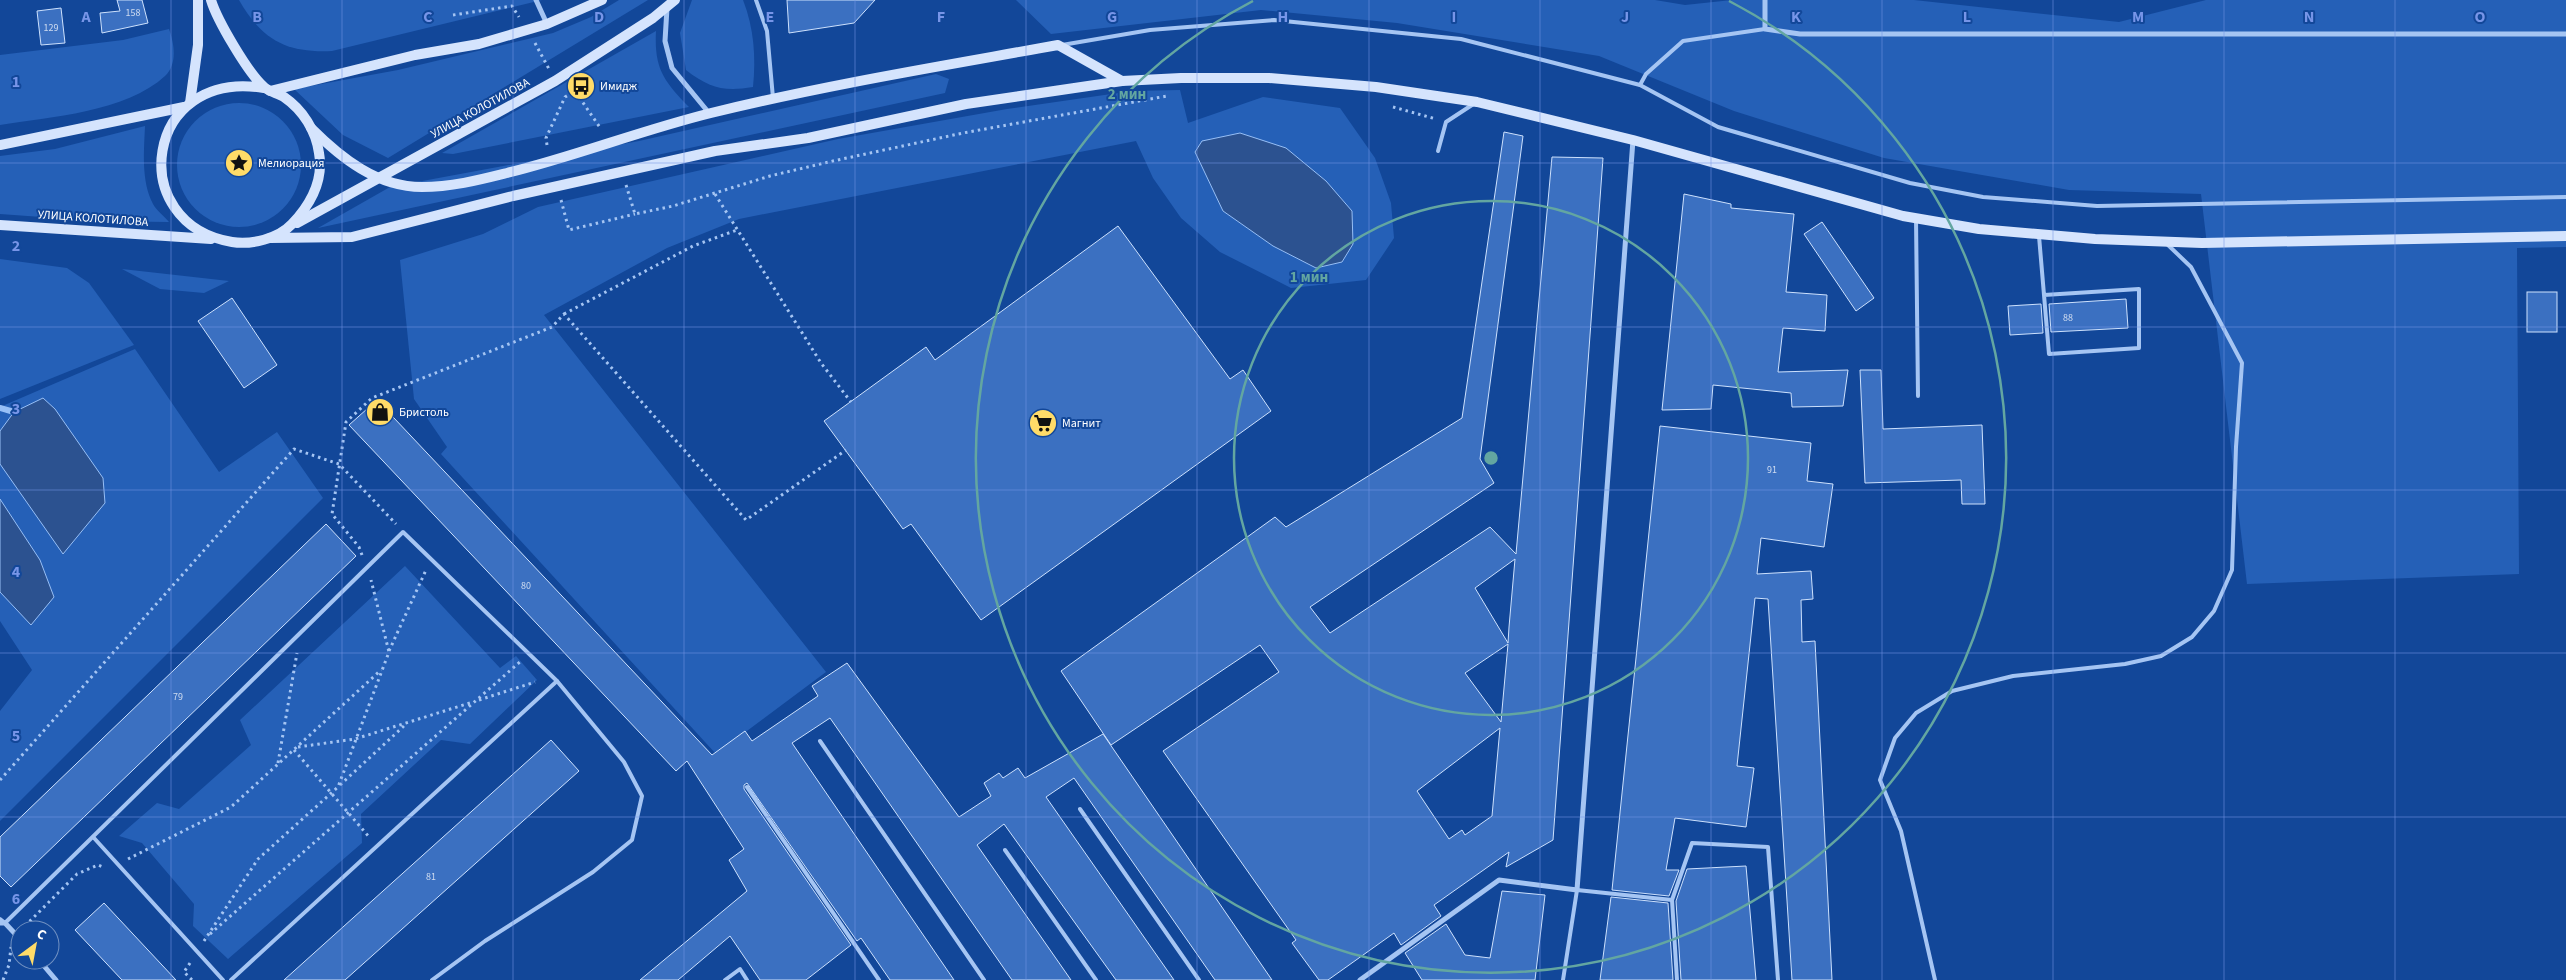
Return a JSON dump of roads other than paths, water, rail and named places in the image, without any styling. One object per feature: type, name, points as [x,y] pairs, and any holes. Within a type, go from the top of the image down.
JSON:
[{"type":"main road","points":[[187,105],[198,46],[198,0]]},
{"type":"main road","points":[[211,0],[226,34],[267,89]]},
{"type":"main road","name":"УЛИЦА КОЛОТИЛОВА","points":[[267,89],[415,55],[479,44],[547,24],[602,0]]},
{"type":"main road","name":"УЛИЦА КОЛОТИЛОВА","points":[[0,225],[215,239],[241,244],[270,238],[555,81],[653,18],[671,3]]},
{"type":"main road","points":[[312,128],[332,150],[379,179],[421,187],[458,185],[551,163],[709,114],[1058,45],[1122,81]]},
{"type":"main road","points":[[270,238],[352,237],[715,151],[808,138],[966,104],[1122,81],[1269,78],[1376,88],[1477,102],[1633,140],[1916,218],[1979,228],[2164,242],[2566,236]]},
{"type":"main road","name":"УЛИЦА КОЛОТИЛОВА","points":[[215,239],[191,226],[173,206],[163,182],[161,155],[169,129],[187,105],[202,94],[222,87],[243,84],[267,89],[283,97],[299,110],[312,128],[320,154],[318,181],[308,206],[290,227]]},
{"type":"main road","name":"УЛИЦА КОЛОТИЛОВА","points":[[0,145],[187,105]]},
{"type":"street","points":[[536,0],[547,24]]},
{"type":"street","points":[[1765,0],[1765,29],[1800,34],[2566,34]]},
{"type":"street","points":[[671,3],[665,41],[672,68],[709,114]]},
{"type":"street","points":[[1360,980],[1500,880],[1577,890],[1633,140]]},
{"type":"street","points":[[48,970],[56,980]]},
{"type":"lane","points":[[756,0],[767,31],[773,100]]},
{"type":"lane","points":[[1058,45],[1150,30],[1274,20],[1461,39],[1640,85],[1718,127],[1910,183],[1983,197],[2097,206],[2566,197]]},
{"type":"lane","points":[[1640,85],[1646,74],[1684,41],[1765,29]]},
{"type":"lane","points":[[1438,151],[1446,122],[1477,102]]},
{"type":"lane","points":[[1916,218],[1918,396]]},
{"type":"lane","points":[[2039,234],[2044,295],[2049,354],[2139,348],[2139,289],[2044,295]]},
{"type":"lane","points":[[1935,980],[1900,831],[1880,780],[1894,738],[1916,713],[1952,691],[2013,676],[2125,664],[2161,656],[2192,638],[2214,611],[2232,570],[2236,447],[2242,363],[2191,267],[2164,242]]},
{"type":"lane","points":[[0,919],[2,923],[94,838],[403,532],[556,681],[624,762],[642,796],[632,840],[593,872],[485,941],[432,980]]},
{"type":"lane","points":[[231,980],[556,681]]},
{"type":"lane","points":[[820,741],[984,980]]},
{"type":"lane","points":[[747,786],[879,980]]},
{"type":"lane","points":[[1080,809],[1199,980]]},
{"type":"lane","points":[[94,838],[117,866],[223,980]]},
{"type":"lane","points":[[1677,980],[1672,900],[1692,843],[1768,847],[1778,980]]},
{"type":"lane","points":[[1005,850],[1096,980]]},
{"type":"lane","points":[[1563,980],[1577,890],[1672,900]]},
{"type":"lane","points":[[725,980],[740,969],[747,980]]},
{"type":"waterway","points":[[0,408],[14,412]]},
{"type":"place","name":"Имидж","points":[[581,86]]},
{"type":"place","name":"Мелиорация","points":[[239,163]]},
{"type":"place","name":"Бристоль","points":[[380,412]]},
{"type":"place","name":"Магнит","points":[[1043,423]]}]
